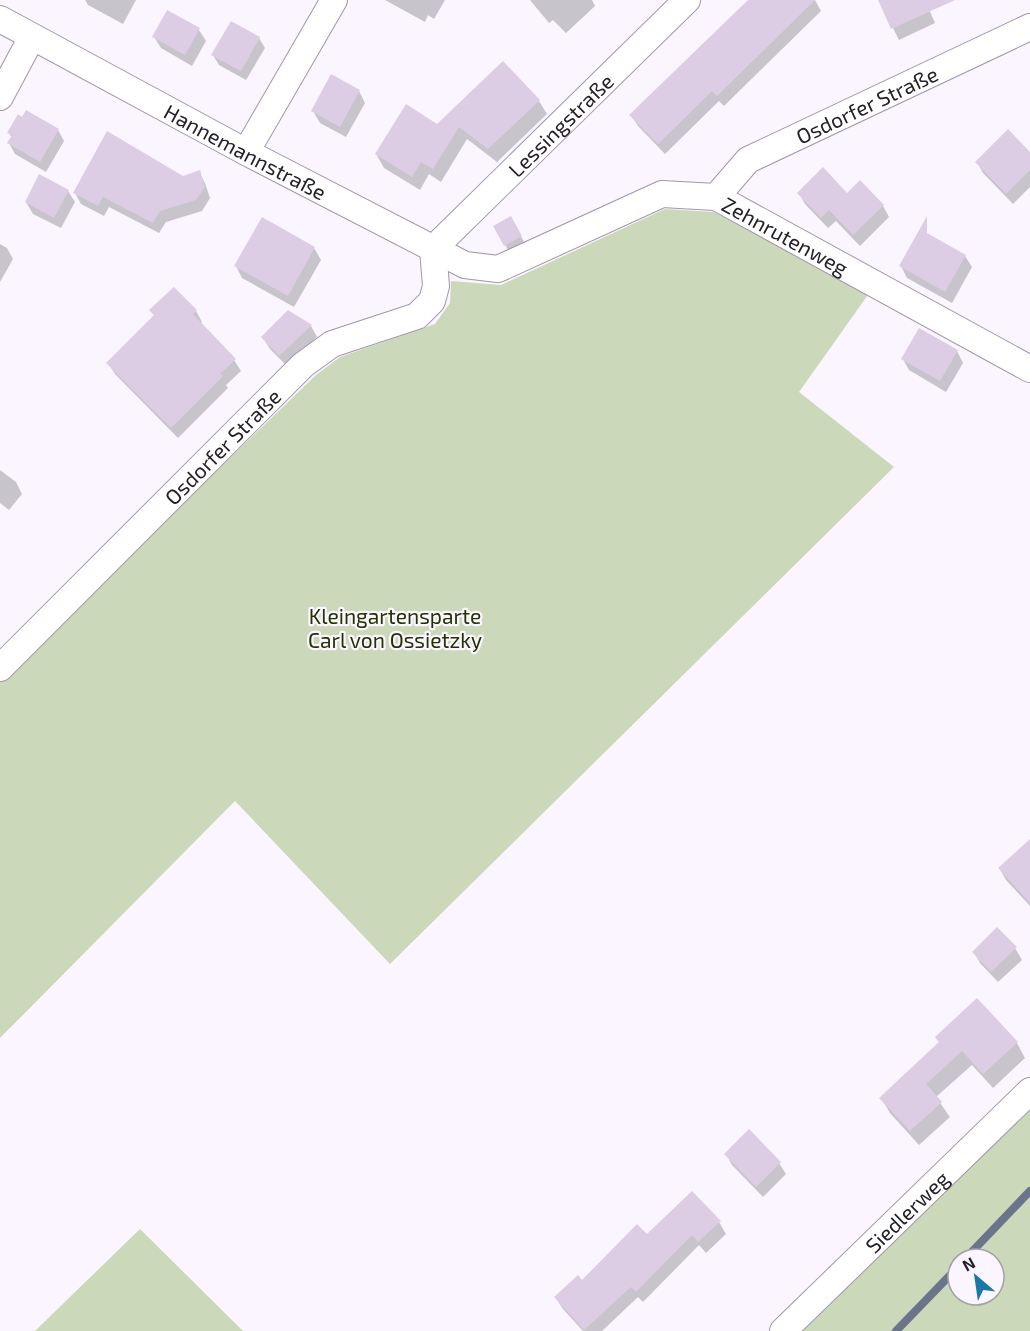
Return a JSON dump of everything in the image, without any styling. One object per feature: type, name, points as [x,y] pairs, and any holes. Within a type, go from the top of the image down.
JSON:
[{"type":"street","points":[[246,152],[334,0]]},
{"type":"street","name":"Lessingstraße","points":[[433,249],[687,0]]},
{"type":"street","name":"Hannemannstraße","points":[[0,19],[246,152],[433,249],[465,265],[498,269]]},
{"type":"street","name":"Osdorfer Straße","points":[[716,197],[748,160],[1030,27]]},
{"type":"street","points":[[0,97],[32,37]]},
{"type":"street","name":"Zehnrutenweg","points":[[498,269],[662,194],[716,197],[1030,369]]},
{"type":"street","name":"Osdorfer Straße","points":[[0,668],[303,366],[332,344],[417,316],[432,301],[436,286],[433,249]]},
{"type":"street","name":"Siedlerweg","points":[[783,1331],[1030,1091]]},
{"type":"green space","name":"Kleingartensparte Carl von Ossietzky","points":[[665,209],[714,212],[870,292],[799,392],[894,467],[390,964],[235,801],[0,1038],[0,679],[316,375],[340,357],[435,324],[450,303],[451,281],[501,285]]},
{"type":"green space","points":[[1030,1106],[1030,1331],[798,1331]]},
{"type":"green space","points":[[140,1229],[243,1331],[35,1331]]},
{"type":"building","points":[[748,0],[815,0],[717,96],[712,91],[658,144],[629,115]]},
{"type":"building","points":[[878,0],[955,0],[891,29]]},
{"type":"building","points":[[167,10],[200,28],[185,55],[152,37]]},
{"type":"building","points":[[231,21],[260,37],[241,71],[211,55]]},
{"type":"building","points":[[503,61],[540,100],[488,149],[459,127],[433,169],[421,162],[412,177],[375,154],[406,104],[437,124]]},
{"type":"building","points":[[331,74],[360,90],[340,127],[311,111]]},
{"type":"building","points":[[26,110],[59,129],[40,162],[7,143],[12,135],[7,133],[18,114],[22,117]]},
{"type":"building","points":[[1008,129],[1030,152],[1030,170],[1006,194],[975,162]]},
{"type":"building","points":[[107,131],[183,176],[200,170],[205,187],[196,200],[160,211],[153,223],[103,197],[98,206],[73,193]]},
{"type":"building","points":[[823,167],[847,193],[860,180],[884,205],[853,235],[829,210],[821,218],[797,193]]},
{"type":"building","points":[[39,174],[69,190],[54,218],[25,202]]},
{"type":"building","points":[[511,216],[522,236],[504,246],[493,226]]},
{"type":"building","points":[[927,216],[927,233],[966,255],[945,292],[899,266]]},
{"type":"building","points":[[262,217],[315,247],[288,296],[234,266]]},
{"type":"building","points":[[174,287],[197,310],[193,314],[236,359],[220,374],[223,376],[171,428],[106,363],[154,315],[149,310]]},
{"type":"building","points":[[288,310],[312,325],[279,356],[261,337]]},
{"type":"building","points":[[919,328],[958,350],[940,381],[901,359]]},
{"type":"building","points":[[1030,839],[1030,903],[998,868]]},
{"type":"building","points":[[997,927],[1017,947],[991,972],[972,952]]},
{"type":"building","points":[[977,998],[1018,1042],[983,1074],[962,1051],[926,1084],[942,1102],[910,1131],[879,1098],[939,1042],[935,1037]]},
{"type":"building","points":[[749,1129],[781,1162],[756,1187],[724,1154]]},
{"type":"building","points":[[692,1191],[721,1221],[698,1242],[692,1235],[636,1292],[631,1287],[584,1330],[554,1297],[578,1275],[582,1280],[637,1224],[647,1234]]},
{"type":"waterway","points":[[976,1247],[1030,1191]]},
{"type":"waterway","points":[[896,1331],[946,1279]]}]
